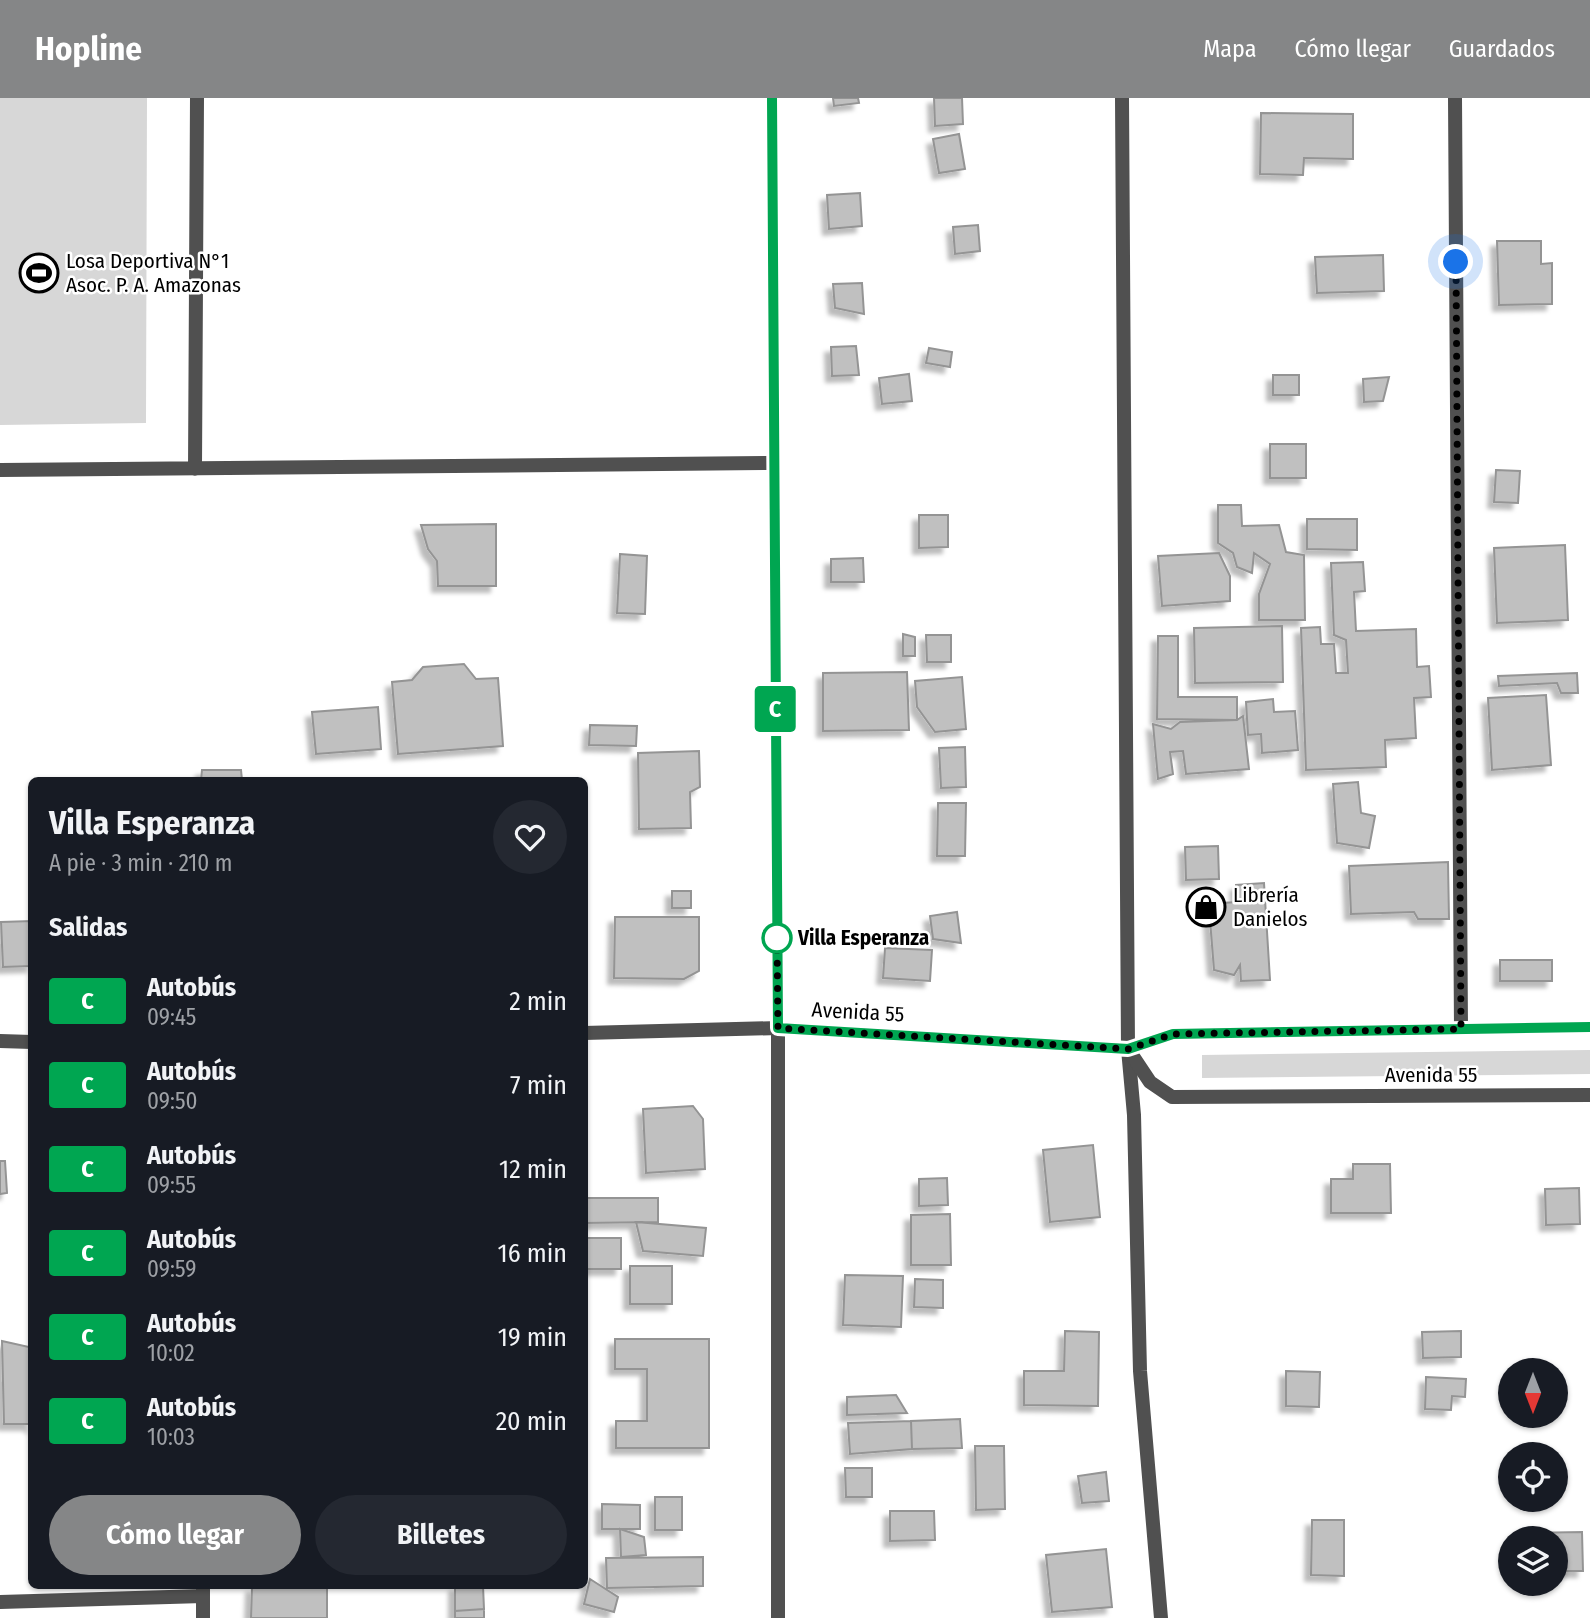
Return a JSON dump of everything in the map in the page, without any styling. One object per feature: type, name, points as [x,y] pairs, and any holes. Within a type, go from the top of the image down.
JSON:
[{"type":"street","points":[[195,469],[197,98]]},
{"type":"street","points":[[772,98],[778,1028],[778,1618]]},
{"type":"street","points":[[1122,98],[1128,1049],[1134,1115],[1140,1371],[1161,1618]]},
{"type":"street","points":[[1455,98],[1461,1029]]},
{"type":"street","points":[[0,470],[773,463]]},
{"type":"street","name":"Avenida 55","points":[[588,1033],[778,1028],[1128,1049],[1173,1034],[1590,1027]]},
{"type":"street","points":[[0,1041],[28,1042]]},
{"type":"street","name":"Avenida 55","points":[[1128,1049],[1150,1082],[1172,1097],[1590,1095]]},
{"type":"street","points":[[0,1602],[203,1591],[203,1618]]},
{"type":"shaded area","points":[[0,98],[147,98],[146,423],[0,425]]},
{"type":"shaded area","points":[[1590,1050],[1590,1074],[1202,1078],[1202,1055]]},
{"type":"building","points":[[833,98],[858,98],[859,103],[834,106]]},
{"type":"building","points":[[934,98],[962,98],[963,124],[935,126]]},
{"type":"building","points":[[1261,113],[1353,114],[1353,159],[1304,158],[1303,175],[1260,174]]},
{"type":"building","points":[[959,134],[965,169],[939,173],[933,139]]},
{"type":"building","points":[[860,193],[862,226],[829,229],[827,195]]},
{"type":"building","points":[[978,225],[980,251],[955,254],[953,227]]},
{"type":"building","points":[[1497,241],[1541,241],[1541,264],[1552,263],[1552,304],[1499,305]]},
{"type":"building","points":[[1383,255],[1384,291],[1317,293],[1315,257]]},
{"type":"building","points":[[862,283],[864,314],[835,308],[833,284]]},
{"type":"building","points":[[856,346],[859,375],[832,376],[831,347]]},
{"type":"building","points":[[929,348],[952,352],[950,367],[926,363]]},
{"type":"building","points":[[909,374],[912,401],[882,404],[879,378]]},
{"type":"building","points":[[1273,375],[1299,375],[1299,395],[1273,395]]},
{"type":"building","points":[[1389,377],[1383,401],[1364,402],[1363,379]]},
{"type":"building","points":[[1270,444],[1306,444],[1306,478],[1270,478]]},
{"type":"building","points":[[1496,470],[1520,471],[1518,503],[1494,502]]},
{"type":"building","points":[[1218,505],[1241,505],[1242,526],[1279,525],[1286,552],[1304,555],[1305,620],[1259,620],[1259,594],[1270,564],[1254,553],[1252,573],[1237,567],[1233,553],[1218,543]]},
{"type":"building","points":[[919,515],[948,515],[948,547],[919,548]]},
{"type":"building","points":[[1307,519],[1357,519],[1357,550],[1307,549]]},
{"type":"building","points":[[496,524],[496,586],[438,586],[437,561],[428,549],[421,525]]},
{"type":"building","points":[[1565,545],[1568,620],[1497,623],[1494,548]]},
{"type":"building","points":[[1219,553],[1230,576],[1230,601],[1162,606],[1158,556]]},
{"type":"building","points":[[620,554],[647,556],[645,614],[617,613]]},
{"type":"building","points":[[863,558],[864,582],[831,582],[831,559]]},
{"type":"building","points":[[1363,562],[1365,591],[1354,592],[1356,631],[1416,629],[1417,667],[1429,666],[1431,697],[1414,698],[1416,738],[1385,740],[1386,767],[1306,770],[1301,628],[1320,627],[1321,644],[1334,644],[1336,673],[1348,673],[1346,640],[1334,635],[1331,563]]},
{"type":"building","points":[[1282,626],[1283,682],[1195,683],[1194,628]]},
{"type":"building","points":[[903,634],[915,637],[915,656],[903,656]]},
{"type":"building","points":[[926,635],[951,635],[951,662],[927,662]]},
{"type":"building","points":[[1158,636],[1178,636],[1178,697],[1237,697],[1237,720],[1157,719]]},
{"type":"building","points":[[464,664],[476,679],[498,678],[503,746],[398,754],[392,682],[412,680],[423,667]]},
{"type":"building","points":[[907,672],[909,730],[823,731],[823,673]]},
{"type":"building","points":[[1577,673],[1578,693],[1561,693],[1557,683],[1499,686],[1498,676]]},
{"type":"building","points":[[962,677],[966,729],[935,732],[917,707],[915,681]]},
{"type":"building","points":[[1546,695],[1551,765],[1492,770],[1488,698]]},
{"type":"building","points":[[1273,699],[1274,712],[1295,711],[1298,750],[1262,753],[1261,734],[1248,735],[1246,702]]},
{"type":"building","points":[[378,707],[381,749],[316,754],[312,712]]},
{"type":"building","points":[[1243,716],[1249,769],[1186,774],[1183,751],[1170,752],[1173,774],[1158,779],[1153,724],[1171,729],[1180,722],[1237,720]]},
{"type":"building","points":[[590,725],[637,726],[636,746],[589,745]]},
{"type":"building","points":[[965,747],[966,787],[941,788],[939,748]]},
{"type":"building","points":[[699,751],[700,787],[690,792],[691,828],[639,829],[638,753]]},
{"type":"building","points":[[202,770],[241,770],[242,777],[201,777]]},
{"type":"building","points":[[1358,782],[1361,813],[1375,816],[1369,848],[1337,843],[1333,784]]},
{"type":"building","points":[[938,803],[966,803],[965,856],[937,856]]},
{"type":"building","points":[[1218,846],[1219,879],[1186,880],[1185,847]]},
{"type":"building","points":[[1448,862],[1449,919],[1418,919],[1414,912],[1351,914],[1349,866]]},
{"type":"building","points":[[1264,883],[1270,980],[1241,981],[1240,965],[1234,975],[1214,970],[1210,920],[1222,915],[1221,903],[1237,902],[1236,885]]},
{"type":"building","points":[[672,891],[691,891],[691,908],[672,908]]},
{"type":"building","points":[[957,912],[961,943],[933,939],[930,916]]},
{"type":"building","points":[[615,917],[699,917],[699,971],[684,979],[614,978]]},
{"type":"building","points":[[28,921],[28,966],[3,967],[1,922]]},
{"type":"building","points":[[885,948],[932,950],[930,981],[883,978]]},
{"type":"building","points":[[1500,960],[1552,960],[1552,981],[1500,981]]},
{"type":"building","points":[[693,1106],[703,1119],[705,1169],[646,1173],[643,1109]]},
{"type":"building","points":[[1093,1145],[1100,1217],[1050,1222],[1043,1150]]},
{"type":"building","points":[[0,1161],[5,1161],[7,1193],[0,1194]]},
{"type":"building","points":[[1353,1164],[1390,1164],[1391,1213],[1331,1213],[1331,1179],[1353,1179]]},
{"type":"building","points":[[947,1178],[948,1205],[919,1206],[919,1179]]},
{"type":"building","points":[[1579,1188],[1580,1224],[1546,1225],[1545,1189]]},
{"type":"building","points":[[588,1198],[658,1198],[658,1222],[588,1223]]},
{"type":"building","points":[[950,1214],[951,1265],[911,1265],[911,1215]]},
{"type":"building","points":[[636,1222],[706,1228],[703,1256],[643,1251]]},
{"type":"building","points":[[588,1238],[621,1238],[621,1269],[588,1269]]},
{"type":"building","points":[[630,1266],[672,1266],[672,1304],[630,1304]]},
{"type":"building","points":[[845,1275],[903,1276],[901,1327],[843,1325]]},
{"type":"building","points":[[915,1279],[943,1280],[943,1308],[914,1307]]},
{"type":"building","points":[[1065,1331],[1099,1332],[1098,1406],[1024,1405],[1024,1371],[1064,1371]]},
{"type":"building","points":[[1461,1331],[1461,1357],[1423,1358],[1422,1332]]},
{"type":"building","points":[[615,1339],[709,1339],[709,1448],[616,1448],[616,1421],[647,1421],[647,1369],[615,1369]]},
{"type":"building","points":[[2,1341],[28,1347],[28,1424],[4,1424]]},
{"type":"building","points":[[1286,1371],[1320,1372],[1319,1407],[1286,1406]]},
{"type":"building","points":[[1426,1377],[1466,1379],[1465,1397],[1452,1396],[1451,1410],[1425,1409]]},
{"type":"building","points":[[896,1395],[907,1413],[847,1415],[847,1397]]},
{"type":"building","points":[[960,1419],[962,1448],[912,1449],[911,1421]]},
{"type":"building","points":[[911,1421],[912,1449],[850,1454],[848,1423]]},
{"type":"building","points":[[975,1446],[1004,1446],[1005,1509],[976,1510]]},
{"type":"building","points":[[845,1468],[872,1468],[872,1497],[846,1497]]},
{"type":"building","points":[[1106,1472],[1109,1501],[1082,1503],[1078,1476]]},
{"type":"building","points":[[655,1497],[682,1497],[682,1530],[655,1530]]},
{"type":"building","points":[[602,1504],[640,1505],[640,1529],[602,1529]]},
{"type":"building","points":[[890,1511],[934,1511],[935,1540],[890,1541]]},
{"type":"building","points":[[1312,1520],[1344,1520],[1344,1576],[1311,1575]]},
{"type":"building","points":[[620,1529],[644,1537],[646,1555],[621,1557]]},
{"type":"building","points":[[1568,1532],[1582,1532],[1583,1571],[1568,1571]]},
{"type":"building","points":[[1106,1549],[1112,1607],[1052,1612],[1046,1555]]},
{"type":"building","points":[[703,1557],[703,1586],[607,1588],[606,1558]]},
{"type":"building","points":[[590,1579],[618,1597],[614,1612],[584,1604]]},
{"type":"building","points":[[252,1589],[327,1589],[327,1618],[251,1618]]},
{"type":"building","points":[[455,1589],[483,1589],[484,1609],[455,1611]]},
{"type":"building","points":[[484,1609],[484,1618],[455,1618],[455,1611]]},
{"type":"bus line","name":"C","points":[[772,98],[778,1028],[1128,1049],[1173,1034],[1192,1033],[1590,1027]]},
{"type":"place","name":"Losa Deportiva N°1 Asoc. P. A. Amazonas","points":[[39,273]]},
{"type":"place","name":"Librería Danielos","points":[[1206,907]]},
{"type":"place","name":"Villa Esperanza","points":[[777,938]]},
{"type":"route","points":[[777,938],[778,1028],[1128,1049],[1173,1034],[1461,1029],[1456,262]]}]
